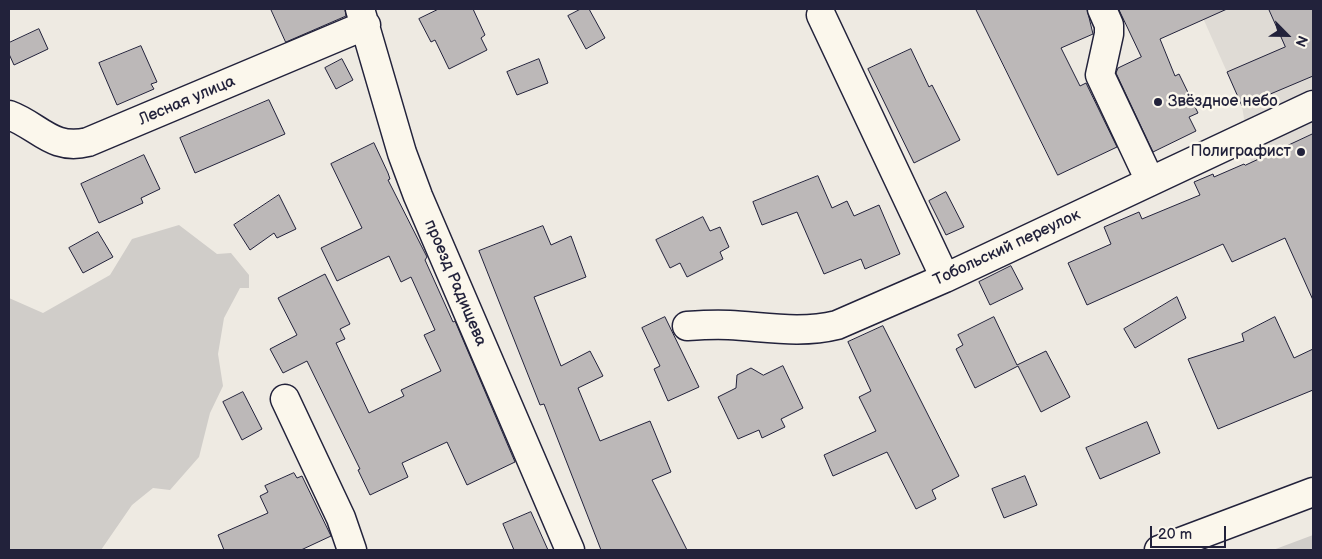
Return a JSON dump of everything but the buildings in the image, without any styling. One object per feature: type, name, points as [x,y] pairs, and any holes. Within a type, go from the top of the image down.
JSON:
[{"type":"street","points":[[1102,9],[1109,25],[1109,34],[1100,75],[1150,181]]},
{"type":"street","points":[[821,15],[945,278]]},
{"type":"street","name":"Лесная улица","points":[[9,115],[51,139],[64,144],[82,143],[363,17]]},
{"type":"street","name":"проезд Радищева","points":[[363,17],[402,153],[418,196],[570,550]]},
{"type":"street","name":"Тобольский переулок","points":[[687,326],[727,325],[818,330],[837,325],[945,278],[1313,105]]},
{"type":"street","points":[[285,399],[341,518],[352,550]]},
{"type":"street","points":[[1159,550],[1313,492]]},
{"type":"shaded area","points":[[1199,9],[1313,9],[1313,300],[1251,163],[1242,106]]},
{"type":"shaded area","points":[[179,225],[217,254],[231,253],[249,275],[249,288],[240,288],[224,318],[218,354],[223,386],[210,413],[199,457],[170,490],[153,488],[132,505],[101,550],[9,550],[9,298],[43,313],[110,275],[132,239]]},
{"type":"shaded area","points":[[1313,535],[1313,550],[1273,550]]},
{"type":"place","name":"Звёздное небо","points":[[1158,102]]},
{"type":"place","name":"Полиграфист","points":[[1301,152]]}]
